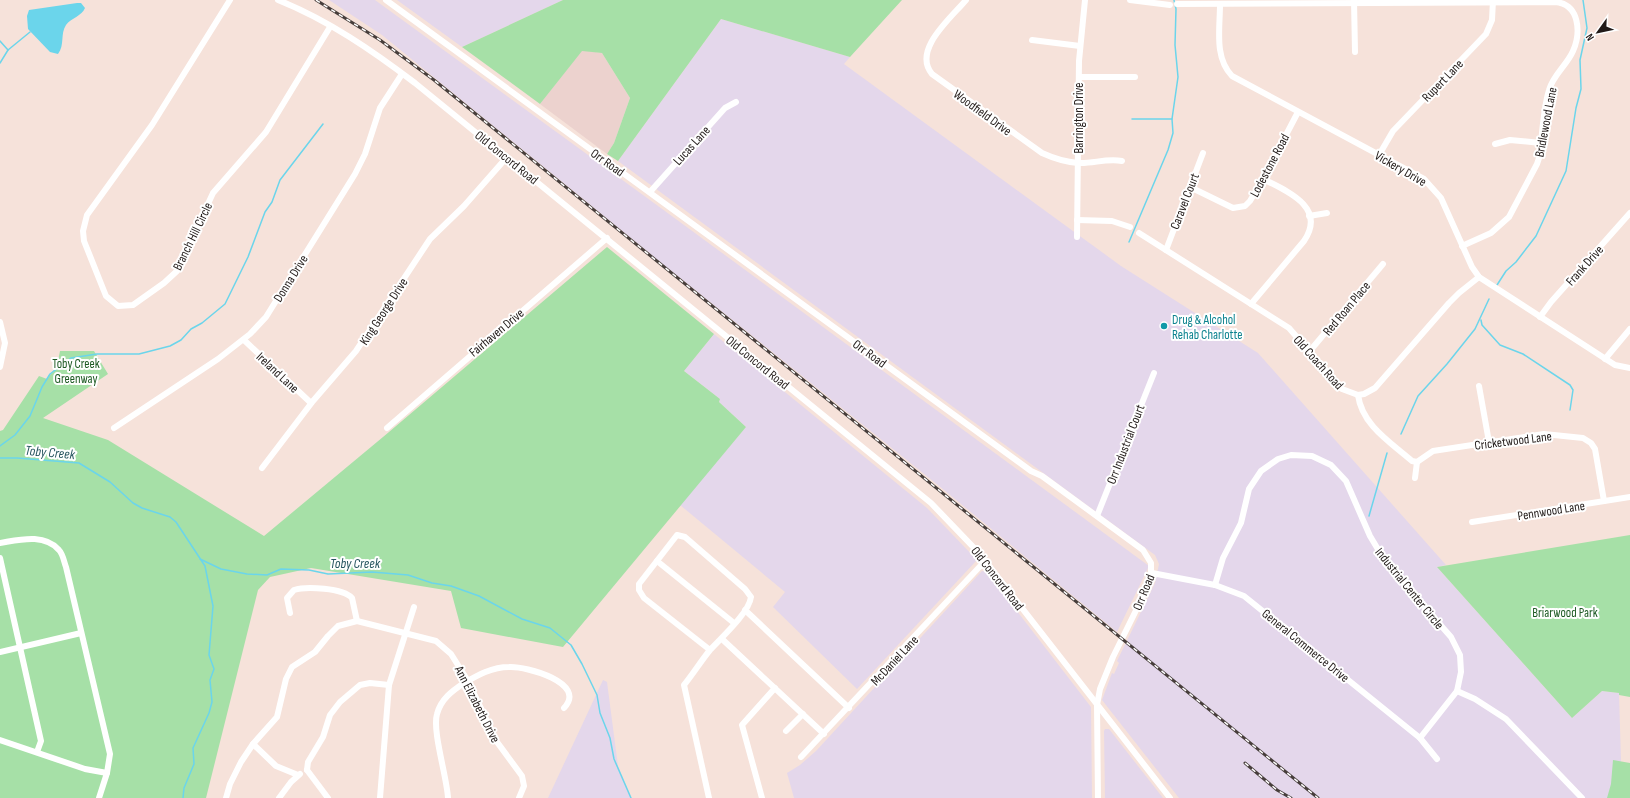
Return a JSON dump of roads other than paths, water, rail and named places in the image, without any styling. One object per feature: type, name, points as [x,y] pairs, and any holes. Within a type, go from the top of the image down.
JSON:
[{"type":"street","name":"Branch Hill Circle","points":[[230,0],[152,125],[87,215],[83,231],[84,241],[106,296],[118,306],[133,305],[164,283],[177,271],[213,193],[266,132],[330,27]]},
{"type":"street","name":"Old Concord Road","points":[[278,0],[353,39],[402,74],[607,238],[931,503],[960,532],[985,561],[1170,798]]},
{"type":"street","name":"Orr Road","points":[[386,0],[957,417],[1143,550],[1151,563],[1152,573],[1113,657],[1100,689],[1097,705],[1098,798]]},
{"type":"street","name":"Woodfield Drive","points":[[966,0],[929,45],[926,60],[930,71],[1032,147],[1050,156],[1078,163],[1109,159],[1122,161]]},
{"type":"street","name":"Barrington Drive","points":[[1077,237],[1080,46],[1085,0]]},
{"type":"street","points":[[1130,0],[1170,5]]},
{"type":"street","name":"Bridlewood Lane","points":[[1177,4],[1493,1],[1561,3],[1569,6],[1576,19],[1577,28],[1573,51],[1555,77],[1548,91],[1537,164],[1517,205],[1509,217],[1491,233],[1462,246]]},
{"type":"street","name":"Rupert Lane","points":[[1379,155],[1393,131],[1486,34],[1492,20],[1493,1]]},
{"type":"street","points":[[1354,2],[1355,52]]},
{"type":"street","name":"Vickery Drive","points":[[1220,4],[1220,51],[1222,61],[1228,71],[1237,80],[1418,176],[1432,186],[1441,198],[1472,267],[1479,277],[1605,359],[1619,367],[1630,368]]},
{"type":"street","points":[[1032,40],[1080,46]]},
{"type":"street","name":"Donna Drive","points":[[114,428],[218,359],[244,340],[266,317],[355,174],[365,154],[380,108],[402,74]]},
{"type":"street","points":[[1079,77],[1135,77]]},
{"type":"street","name":"Lucas Lane","points":[[650,192],[725,108],[736,102]]},
{"type":"street","name":"Lodestone Road","points":[[1190,187],[1228,206],[1237,208],[1249,203],[1298,112]]},
{"type":"street","points":[[1495,144],[1510,140],[1541,143]]},
{"type":"street","name":"Caravel Court","points":[[1166,250],[1203,153]]},
{"type":"street","name":"King George Drive","points":[[262,468],[311,403],[360,346],[430,239],[464,206],[506,158]]},
{"type":"street","points":[[1251,304],[1304,241],[1310,229],[1310,216],[1304,203],[1296,196],[1263,179]]},
{"type":"street","points":[[1310,216],[1327,213]]},
{"type":"street","name":"Frank Drive","points":[[1540,317],[1551,302],[1630,213]]},
{"type":"street","points":[[1077,220],[1109,221],[1130,228]]},
{"type":"street","points":[[1624,220],[1630,225]]},
{"type":"street","name":"Old Coach Road","points":[[1139,233],[1289,328],[1342,389],[1358,394],[1370,392],[1377,386],[1449,303],[1479,277]]},
{"type":"street","name":"Fairhaven Drive","points":[[387,428],[607,238]]},
{"type":"street","name":"Red Roan Place","points":[[1309,352],[1383,264]]},
{"type":"street","points":[[0,322],[5,343],[0,367]]},
{"type":"street","points":[[1605,359],[1630,329]]},
{"type":"street","name":"Ireland Lane","points":[[244,340],[311,403]]},
{"type":"street","name":"Orr Industrial Court","points":[[1097,516],[1154,372]]},
{"type":"street","points":[[1479,386],[1489,442]]},
{"type":"street","points":[[1358,394],[1361,408],[1370,423],[1412,461],[1417,462],[1415,478]]},
{"type":"street","name":"Cricketwood Lane","points":[[1417,462],[1433,452],[1544,434],[1586,439],[1591,443],[1595,450],[1604,501]]},
{"type":"street","name":"Industrial Center Circle","points":[[1215,585],[1223,558],[1241,524],[1249,489],[1258,474],[1270,463],[1287,456],[1304,454],[1320,458],[1331,465],[1341,474],[1348,485],[1370,536],[1379,551],[1392,570],[1455,644],[1460,656],[1462,668],[1457,691],[1420,738]]},
{"type":"street","name":"Pennwood Lane","points":[[1472,522],[1630,497]]},
{"type":"street","points":[[708,798],[684,685],[710,650],[722,639],[750,602],[748,593],[685,537],[677,535],[639,584],[641,594],[710,650]]},
{"type":"street","points":[[0,543],[36,539],[50,542],[60,551],[66,567],[110,754],[107,773],[100,798]]},
{"type":"street","points":[[0,558],[41,740],[37,752]]},
{"type":"street","points":[[657,561],[734,623]]},
{"type":"street","name":"McDaniel Lane","points":[[801,757],[985,561]]},
{"type":"street","name":"General Commerce Drive","points":[[1152,573],[1215,585],[1235,592],[1253,602],[1420,738],[1437,759]]},
{"type":"street","points":[[290,613],[287,598],[294,590],[306,588],[340,591],[352,598],[357,621]]},
{"type":"street","points":[[380,798],[389,685],[414,607]]},
{"type":"street","points":[[745,610],[848,708]]},
{"type":"street","name":"Ann Elizabeth Drive","points":[[226,798],[233,777],[253,744],[277,717],[286,679],[292,667],[315,652],[338,626],[357,621],[436,641],[446,648],[468,681],[497,742],[522,776],[524,786],[518,798]]},
{"type":"street","points":[[0,652],[81,633]]},
{"type":"street","points":[[722,639],[824,734]]},
{"type":"street","points":[[448,798],[436,716],[438,708],[446,696],[468,681],[492,669],[519,667],[550,677],[562,683],[569,694],[569,700],[564,708]]},
{"type":"street","points":[[328,798],[307,770],[308,762],[323,738],[330,715],[340,702],[360,685],[370,683],[389,685]]},
{"type":"street","points":[[762,798],[742,725],[775,688]]},
{"type":"street","points":[[1457,691],[1475,699],[1506,718],[1582,798]]},
{"type":"street","points":[[786,731],[803,714]]},
{"type":"street","points":[[0,740],[85,769],[107,773]]},
{"type":"street","points":[[253,744],[276,766],[298,775]]},
{"type":"street","points":[[279,798],[298,775],[307,770]]},
{"type":"water","points":[[81,3],[85,8],[84,11],[64,28],[61,47],[58,54],[50,52],[28,29],[27,16],[29,10]]},
{"type":"waterway","points":[[1129,242],[1168,150],[1173,133],[1172,119],[1178,77],[1175,45],[1176,9],[1174,0]]},
{"type":"waterway","points":[[1497,285],[1506,271],[1516,262],[1536,236],[1566,171],[1576,108],[1581,89],[1580,60],[1587,28],[1583,0]]},
{"type":"waterway","points":[[0,63],[8,50],[30,32]]},
{"type":"waterway","points":[[0,41],[8,50]]},
{"type":"waterway","points":[[1132,119],[1172,119]]},
{"type":"waterway","points":[[0,446],[15,435],[30,416],[42,387],[50,374],[71,358],[97,354],[139,354],[170,346],[181,340],[191,329],[202,323],[225,304],[248,257],[265,212],[272,202],[280,180],[323,124]]},
{"type":"waterway","points":[[1401,434],[1418,396],[1447,364],[1475,329],[1489,299]]},
{"type":"waterway","points":[[1481,320],[1482,325],[1500,345],[1523,354],[1570,385],[1573,390],[1570,410]]},
{"type":"waterway","points":[[1369,516],[1387,453]]},
{"type":"waterway","name":"Toby Creek","points":[[0,458],[79,463],[110,482],[133,503],[142,508],[170,517],[176,522],[205,566],[213,606],[209,655],[214,669],[210,680],[212,702],[209,713],[193,748],[194,764],[184,788],[183,798]]},
{"type":"waterway","name":"Toby Creek","points":[[200,559],[221,569],[247,574],[267,575],[281,569],[309,570],[328,574],[372,572],[408,575],[432,583],[451,586],[479,596],[522,619],[550,628],[571,645],[597,695],[600,713],[610,738],[614,759],[631,798]]},
{"type":"railway","points":[[316,0],[380,40],[434,80],[1318,798]]},
{"type":"railway","points":[[1245,763],[1277,790],[1291,798]]},
{"type":"place","name":"Drug & Alcohol Rehab Charlotte","points":[[1164,326]]},
{"type":"park label","name":"Toby Creek Greenway","points":[[76,370]]},
{"type":"park label","name":"Briarwood Park","points":[[1565,612]]}]
